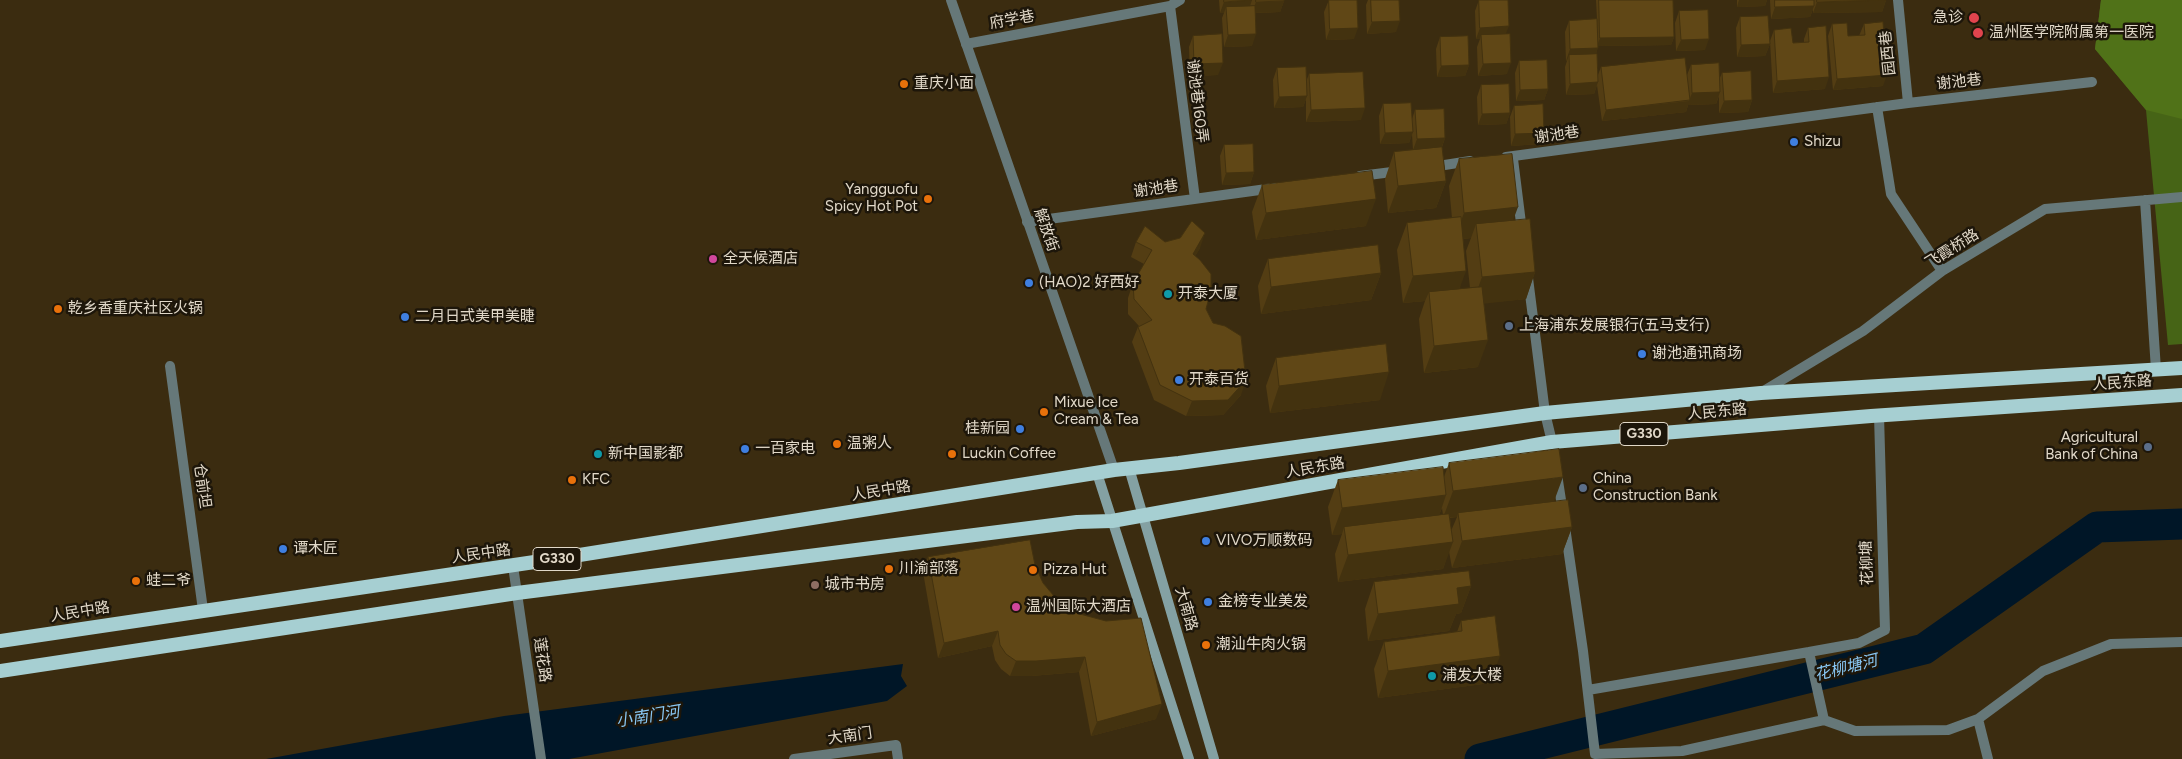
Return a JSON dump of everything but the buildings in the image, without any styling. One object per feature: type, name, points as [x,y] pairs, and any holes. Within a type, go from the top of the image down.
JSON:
[{"type":"highway","name":"人民东路","points":[[1114,470],[1179,463],[1545,413],[1761,393],[2182,368]]},
{"type":"highway","name":"人民东路","points":[[1112,521],[1552,442],[1879,416],[2182,395]]},
{"type":"highway","name":"人民中路","points":[[0,641],[513,566],[1114,470]]},
{"type":"highway","name":"G330","points":[[0,671],[517,593],[1077,522],[1112,521]]},
{"type":"main road","name":"大南路","points":[[1129,468],[1214,759]]},
{"type":"main road","points":[[1097,473],[1189,759]]},
{"type":"street","name":"解放街","points":[[950,0],[1114,470]]},
{"type":"street","name":"府学巷","points":[[966,44],[1152,5],[1170,6],[1180,0]]},
{"type":"street","name":"园西巷","points":[[1898,0],[1908,103]]},
{"type":"street","name":"谢池巷160弄","points":[[1170,6],[1195,199]]},
{"type":"street","name":"谢池巷","points":[[1344,178],[1908,103],[2092,82]]},
{"type":"street","points":[[1877,107],[1891,194],[1942,271]]},
{"type":"street","points":[[1512,156],[1524,244]]},
{"type":"street","name":"谢池巷","points":[[1027,222],[1285,186]]},
{"type":"street","name":"飞霞桥路","points":[[1761,393],[1863,331],[1942,271],[2045,209],[2182,197]]},
{"type":"street","points":[[2144,200],[2156,370]]},
{"type":"street","points":[[1526,264],[1545,413],[1552,442],[1588,690],[1595,756],[1682,751],[1824,720],[1855,731],[1948,730],[1978,719],[2043,671],[2111,644],[2182,642]]},
{"type":"street","name":"仓前坦","points":[[170,366],[203,610]]},
{"type":"street","name":"花柳塘","points":[[1588,690],[1810,656],[1859,643],[1885,630],[1879,416]]},
{"type":"street","name":"莲花路","points":[[513,566],[542,759]]},
{"type":"street","points":[[1810,656],[1824,720]]},
{"type":"street","points":[[1978,719],[1988,759]]},
{"type":"street","name":"大南门","points":[[794,759],[896,746],[898,759]]},
{"type":"green space","points":[[2101,0],[2182,0],[2182,344],[2168,345],[2146,110],[2095,49]]},
{"type":"green space","points":[[2101,0],[2182,0],[2182,119],[2146,110],[2095,49]]},
{"type":"water","name":"小南门河","points":[[903,664],[901,676],[907,686],[887,701],[569,759],[266,759],[504,716]]},
{"type":"waterway","name":"花柳塘河","points":[[1480,759],[1924,649],[2097,527],[2182,524]]},
{"type":"place","name":"急诊","points":[[1974,18]]},
{"type":"place","name":"温州医学院附属第一医院","points":[[1978,33]]},
{"type":"place","name":"重庆小面","points":[[904,84]]},
{"type":"place","name":"Shizu","points":[[1794,142]]},
{"type":"place","name":"Yangguofu Spicy Hot Pot","points":[[928,199]]},
{"type":"place","name":"全天候酒店","points":[[713,259]]},
{"type":"place","name":"(HAO)2 好西好","points":[[1029,283]]},
{"type":"place","name":"开泰大厦","points":[[1168,294]]},
{"type":"place","name":"乾乡香重庆社区火锅","points":[[58,309]]},
{"type":"place","name":"二月日式美甲美睫","points":[[405,317]]},
{"type":"place","name":"上海浦东发展银行(五马支行)","points":[[1509,326]]},
{"type":"place","name":"谢池通讯商场","points":[[1642,354]]},
{"type":"place","name":"开泰百货","points":[[1179,380]]},
{"type":"place","name":"Mixue Ice Cream & Tea","points":[[1044,412]]},
{"type":"place","name":"桂新园","points":[[1020,429]]},
{"type":"place","name":"温粥人","points":[[837,444]]},
{"type":"place","name":"Agricultural Bank of China","points":[[2148,447]]},
{"type":"place","name":"一百家电","points":[[745,449]]},
{"type":"place","name":"新中国影都","points":[[598,454]]},
{"type":"place","name":"Luckin Coffee","points":[[952,454]]},
{"type":"place","name":"KFC","points":[[572,480]]},
{"type":"place","name":"China Construction Bank","points":[[1583,488]]},
{"type":"place","name":"VIVO万顺数码","points":[[1206,541]]},
{"type":"place","name":"谭木匠","points":[[283,549]]},
{"type":"place","name":"川渝部落","points":[[889,569]]},
{"type":"place","name":"Pizza Hut","points":[[1033,570]]},
{"type":"place","name":"蛙二爷","points":[[136,581]]},
{"type":"place","name":"城市书房","points":[[815,585]]},
{"type":"place","name":"金榜专业美发","points":[[1208,602]]},
{"type":"place","name":"温州国际大酒店","points":[[1016,607]]},
{"type":"place","name":"潮汕牛肉火锅","points":[[1206,645]]},
{"type":"place","name":"浦发大楼","points":[[1432,676]]}]
